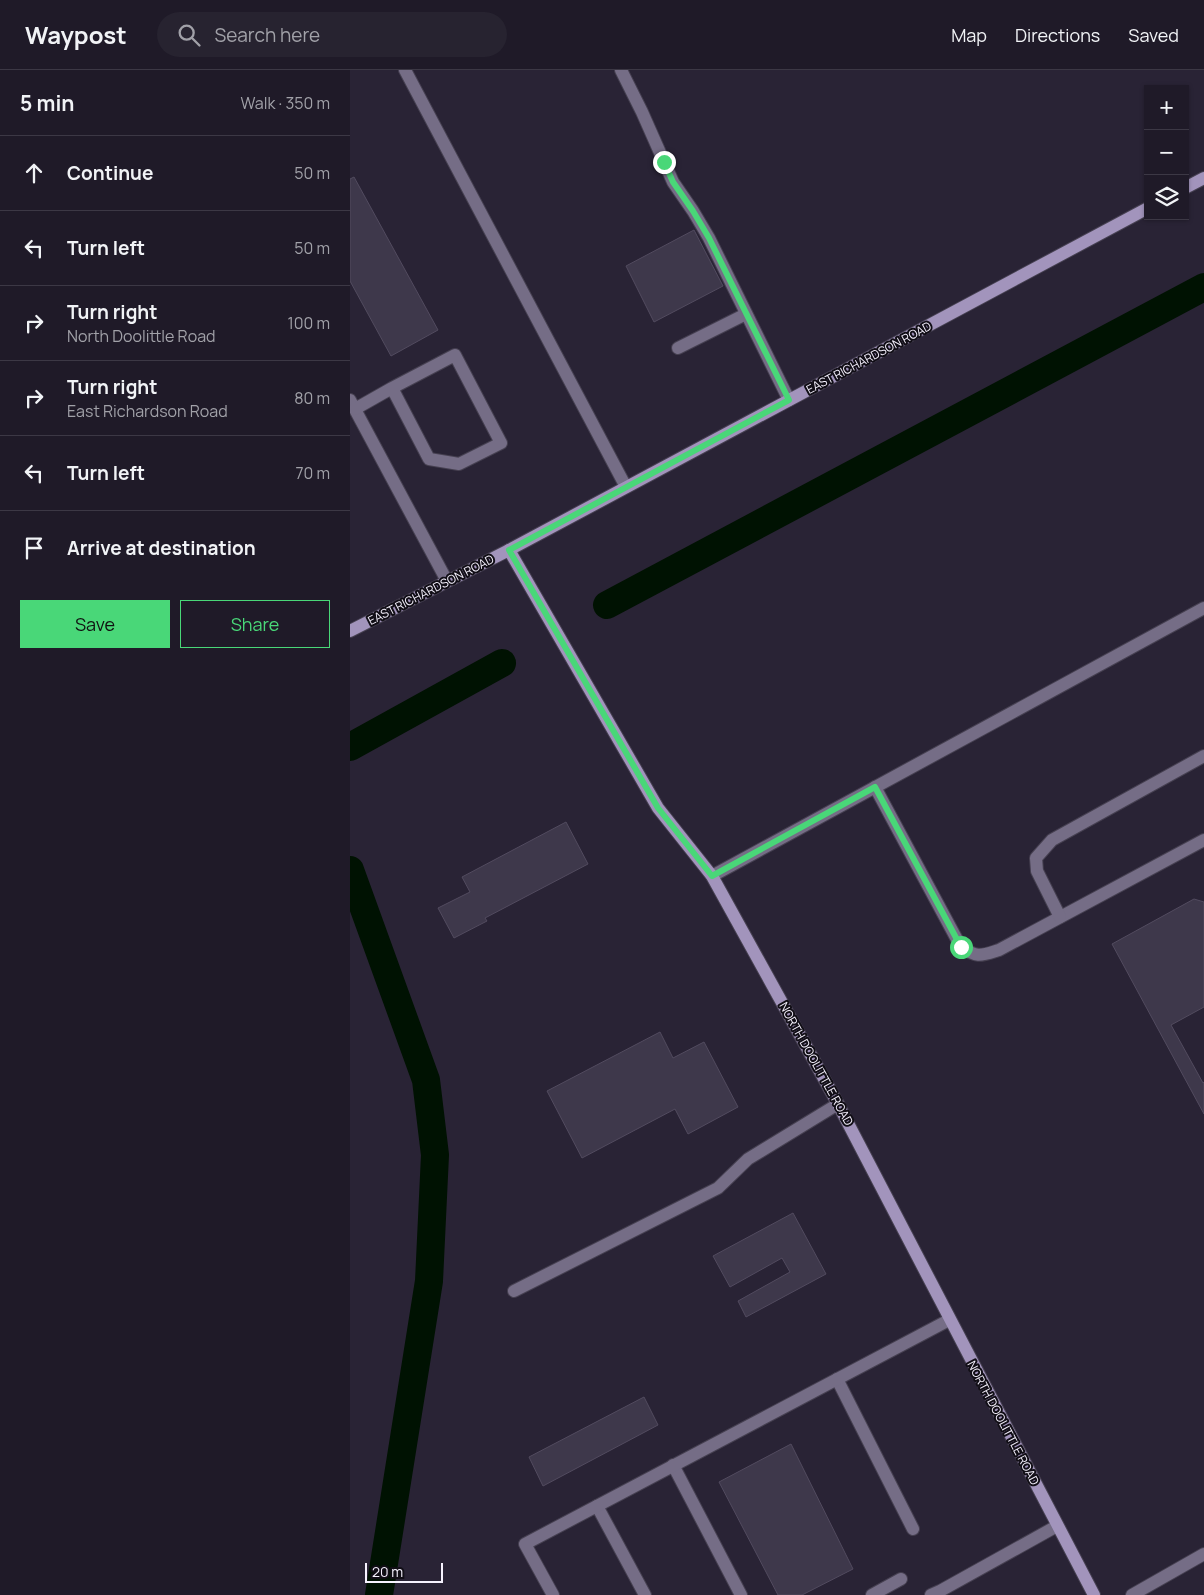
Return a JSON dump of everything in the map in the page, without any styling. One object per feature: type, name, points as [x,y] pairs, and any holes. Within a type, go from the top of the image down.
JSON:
[{"type":"street","points":[[1189,186],[1204,178]]},
{"type":"street","name":"EAST RICHARDSON ROAD","points":[[350,631],[509,550],[1144,210]]},
{"type":"street","name":"NORTH DOOLITTLE ROAD","points":[[509,550],[658,808],[712,876],[838,1104],[1094,1595]]},
{"type":"lane","points":[[405,70],[626,487]]},
{"type":"lane","points":[[621,70],[673,182],[709,238],[789,400]]},
{"type":"lane","points":[[678,348],[746,314]]},
{"type":"lane","points":[[392,388],[429,459],[459,464],[501,443],[455,355],[392,388],[352,404],[448,581]]},
{"type":"lane","points":[[712,876],[1204,608]]},
{"type":"lane","points":[[1060,918],[1037,870],[1036,858],[1041,852],[1052,840],[1204,756]]},
{"type":"lane","points":[[875,787],[961,947],[972,955],[983,955],[999,950],[1204,840]]},
{"type":"lane","points":[[514,1291],[718,1188],[748,1159],[838,1104]]},
{"type":"lane","points":[[553,1595],[526,1544],[949,1320]]},
{"type":"lane","points":[[837,1379],[913,1529]]},
{"type":"lane","points":[[674,1465],[741,1595]]},
{"type":"lane","points":[[597,1506],[645,1595]]},
{"type":"lane","points":[[931,1595],[1057,1526]]},
{"type":"lane","points":[[1132,1595],[1204,1554]]},
{"type":"lane","points":[[872,1595],[901,1579]]},
{"type":"building","points":[[354,177],[438,330],[391,356],[350,281],[350,179]]},
{"type":"building","points":[[694,230],[723,286],[654,322],[626,266]]},
{"type":"building","points":[[566,822],[588,864],[485,918],[487,921],[454,938],[438,908],[470,892],[462,877]]},
{"type":"building","points":[[1194,899],[1204,902],[1204,1007],[1171,1025],[1204,1082],[1204,1114],[1112,944]]},
{"type":"building","points":[[660,1032],[673,1058],[704,1042],[738,1107],[688,1134],[675,1109],[582,1158],[547,1091]]},
{"type":"building","points":[[793,1213],[826,1274],[746,1317],[738,1301],[790,1272],[782,1258],[730,1287],[713,1256]]},
{"type":"building","points":[[644,1397],[658,1425],[543,1486],[529,1457]]},
{"type":"building","points":[[791,1444],[853,1569],[802,1595],[778,1595],[719,1482]]},
{"type":"waterway","points":[[607,605],[1204,287]]},
{"type":"waterway","points":[[350,747],[502,663]]},
{"type":"waterway","points":[[350,870],[426,1080],[435,1155],[429,1281],[379,1595]]},
{"type":"route","points":[[664,162],[673,182],[709,238],[789,400],[509,550],[658,808],[712,876],[875,787],[961,947]]}]
